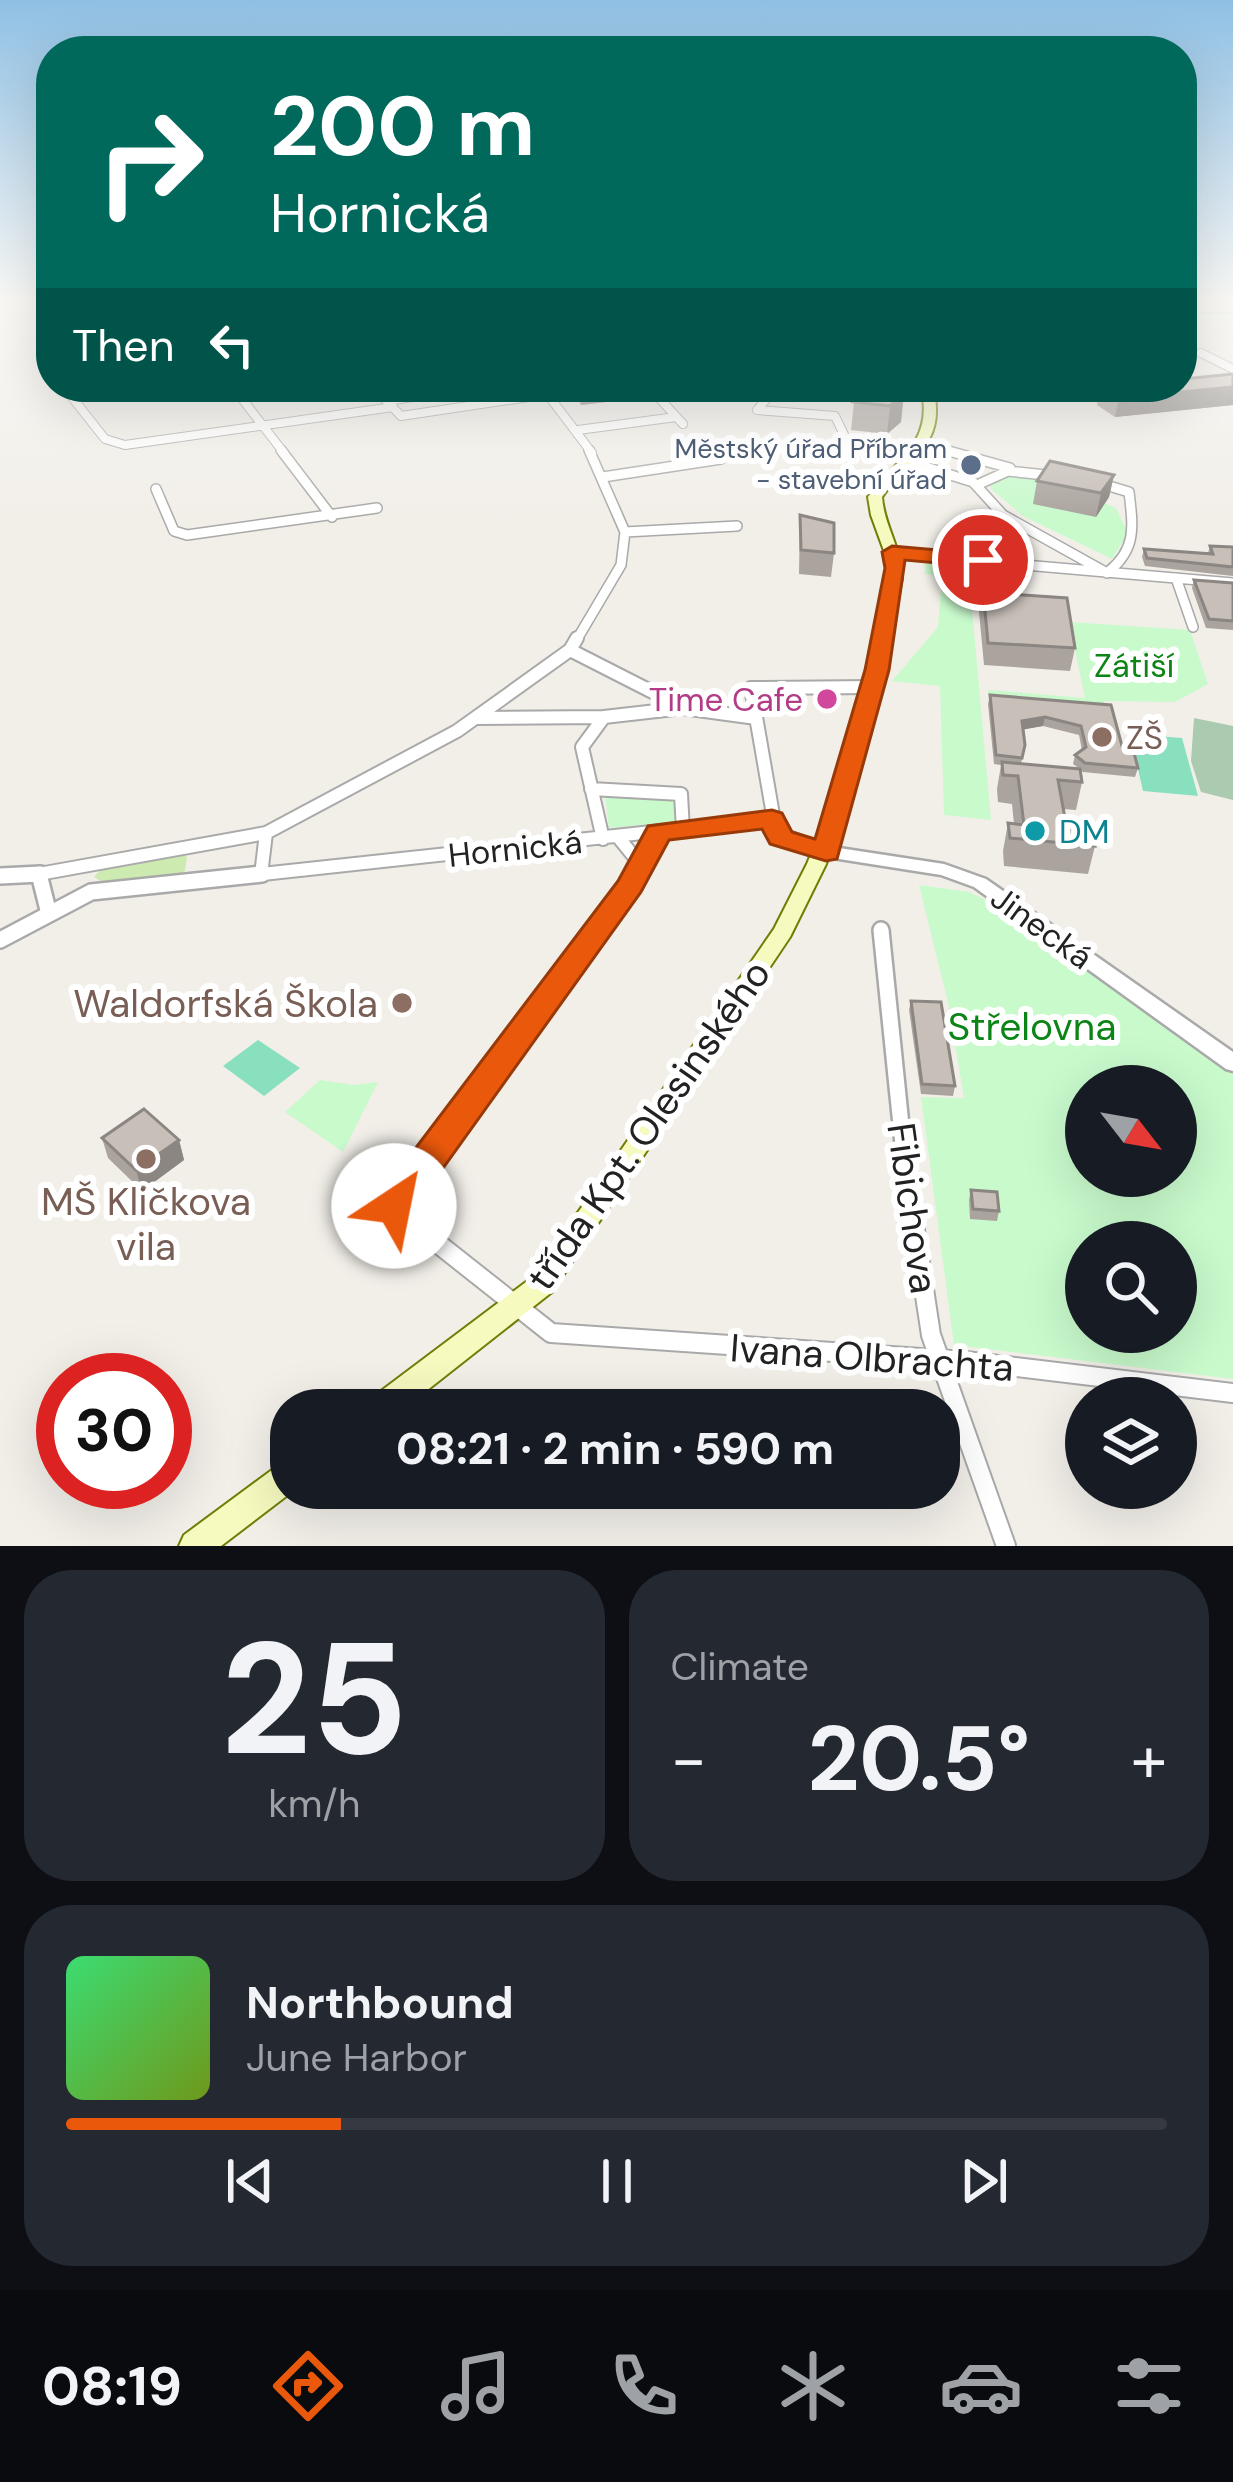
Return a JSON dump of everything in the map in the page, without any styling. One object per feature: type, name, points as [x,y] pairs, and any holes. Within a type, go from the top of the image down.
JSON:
[{"type":"main road","points":[[894,560],[876,514],[875,497],[914,463],[934,418],[929,402]]},
{"type":"main road","name":"třída Kpt. Olesinského","points":[[408,1389],[517,1309],[564,1258],[783,932],[826,852],[873,687],[894,560]]},
{"type":"main road","points":[[195,1546],[270,1490]]},
{"type":"street","points":[[76,402],[105,439],[116,444],[400,402]]},
{"type":"street","points":[[245,402],[332,517]]},
{"type":"street","points":[[390,404],[401,416],[482,402]]},
{"type":"street","points":[[0,876],[39,874],[266,833],[476,718],[570,650],[621,565],[625,532],[578,430],[554,402]]},
{"type":"street","points":[[578,430],[680,420],[663,402]]},
{"type":"street","points":[[762,402],[755,409],[836,417],[841,436],[850,444],[976,485],[1003,515],[1107,573]]},
{"type":"street","points":[[921,444],[1017,470],[1075,479]]},
{"type":"street","points":[[603,477],[721,459]]},
{"type":"street","points":[[976,485],[1017,470]]},
{"type":"street","points":[[1094,482],[1126,489],[1136,529],[1125,557],[1107,573]]},
{"type":"street","points":[[156,489],[178,535],[376,508]]},
{"type":"street","points":[[625,532],[737,526]]},
{"type":"street","points":[[894,560],[1233,583]]},
{"type":"street","points":[[1176,578],[1193,627]]},
{"type":"street","points":[[570,650],[683,708]]},
{"type":"street","points":[[826,852],[781,838],[772,819],[751,688],[873,687]]},
{"type":"street","points":[[476,718],[604,717],[683,708],[756,718]]},
{"type":"street","points":[[604,717],[582,747],[591,789],[610,838],[640,864],[658,832]]},
{"type":"street","points":[[591,789],[681,794],[683,830]]},
{"type":"street","name":"Hornická","points":[[0,940],[91,892],[772,819]]},
{"type":"street","points":[[261,875],[266,833]]},
{"type":"street","name":"Jinecká","points":[[826,852],[957,873],[1002,898],[1233,1063]]},
{"type":"street","name":"Ivana Olbrachta","points":[[640,864],[553,991],[393,1201],[398,1212],[550,1333],[936,1359],[1233,1393]]},
{"type":"street","points":[[39,874],[49,914]]},
{"type":"street","name":"Fibichova","points":[[881,930],[914,1239],[936,1359],[1006,1546]]},
{"type":"green space","points":[[1008,475],[1043,477],[1116,508],[1128,533],[1112,559],[1023,516],[990,488],[992,482]]},
{"type":"green space","points":[[925,564],[968,565],[991,820],[944,815],[940,686],[892,681],[938,627],[942,576],[925,574]]},
{"type":"green space","name":"Zátiší","points":[[1069,622],[1190,630],[1208,684],[1175,702],[1104,701],[1105,711],[990,702],[988,690],[1085,698]]},
{"type":"green space","points":[[1194,718],[1233,726],[1233,800],[1201,792],[1191,761]]},
{"type":"green space","points":[[1130,734],[1182,738],[1198,796],[1143,791]]},
{"type":"green space","points":[[605,794],[678,796],[676,822],[609,828]]},
{"type":"green space","points":[[179,853],[187,857],[185,871],[177,876],[104,883],[94,877],[104,866]]},
{"type":"green space","name":"Střelovna","points":[[919,885],[969,892],[997,905],[1233,1074],[1233,1379],[954,1345],[921,1097],[964,1098],[948,1002]]},
{"type":"green space","points":[[258,1040],[300,1068],[264,1096],[223,1066]]},
{"type":"green space","points":[[320,1080],[354,1085],[378,1082],[343,1152],[285,1112]]},
{"type":"building","points":[[1233,375],[1233,387],[1197,390],[1197,378]]},
{"type":"building","points":[[1050,461],[1114,475],[1101,493],[1037,481]]},
{"type":"building","points":[[800,515],[834,523],[834,553],[801,550]]},
{"type":"building","points":[[1210,546],[1233,547],[1233,567],[1147,558],[1144,549],[1213,554]]},
{"type":"building","points":[[979,547],[1028,552],[1027,563],[1004,561],[1008,594],[1067,598],[1075,648],[988,643]]},
{"type":"building","points":[[1194,580],[1233,583],[1233,621],[1209,619]]},
{"type":"building","name":"ZŠ","points":[[990,695],[1111,705],[1122,746],[1134,753],[1138,768],[1085,763],[1075,755],[1086,747],[1081,726],[1045,717],[1022,721],[1022,758],[996,755]]},
{"type":"building","points":[[1002,762],[1080,769],[1082,782],[1058,780],[1067,829],[1092,831],[1095,846],[1010,838],[1008,823],[1024,825],[1018,776],[1003,775]]},
{"type":"building","points":[[911,1001],[941,1002],[955,1086],[922,1084]]},
{"type":"building","points":[[144,1109],[179,1140],[136,1170],[102,1138]]},
{"type":"building","points":[[971,1190],[997,1192],[999,1211],[973,1209]]},
{"type":"place","name":"Městský úřad Příbram - stavební úřad","points":[[971,465]]},
{"type":"place","name":"Time Cafe","points":[[827,699]]},
{"type":"place","name":"ZŠ","points":[[1102,737]]},
{"type":"place","name":"DM","points":[[1035,831]]},
{"type":"place","name":"Waldorfská Škola","points":[[402,1003]]},
{"type":"place","name":"MŠ Kličkova vila","points":[[146,1159]]},
{"type":"route","points":[[394,1206],[393,1201],[631,885],[658,832],[772,819],[781,838],[826,852],[877,670],[896,568],[892,552],[983,560]]}]
